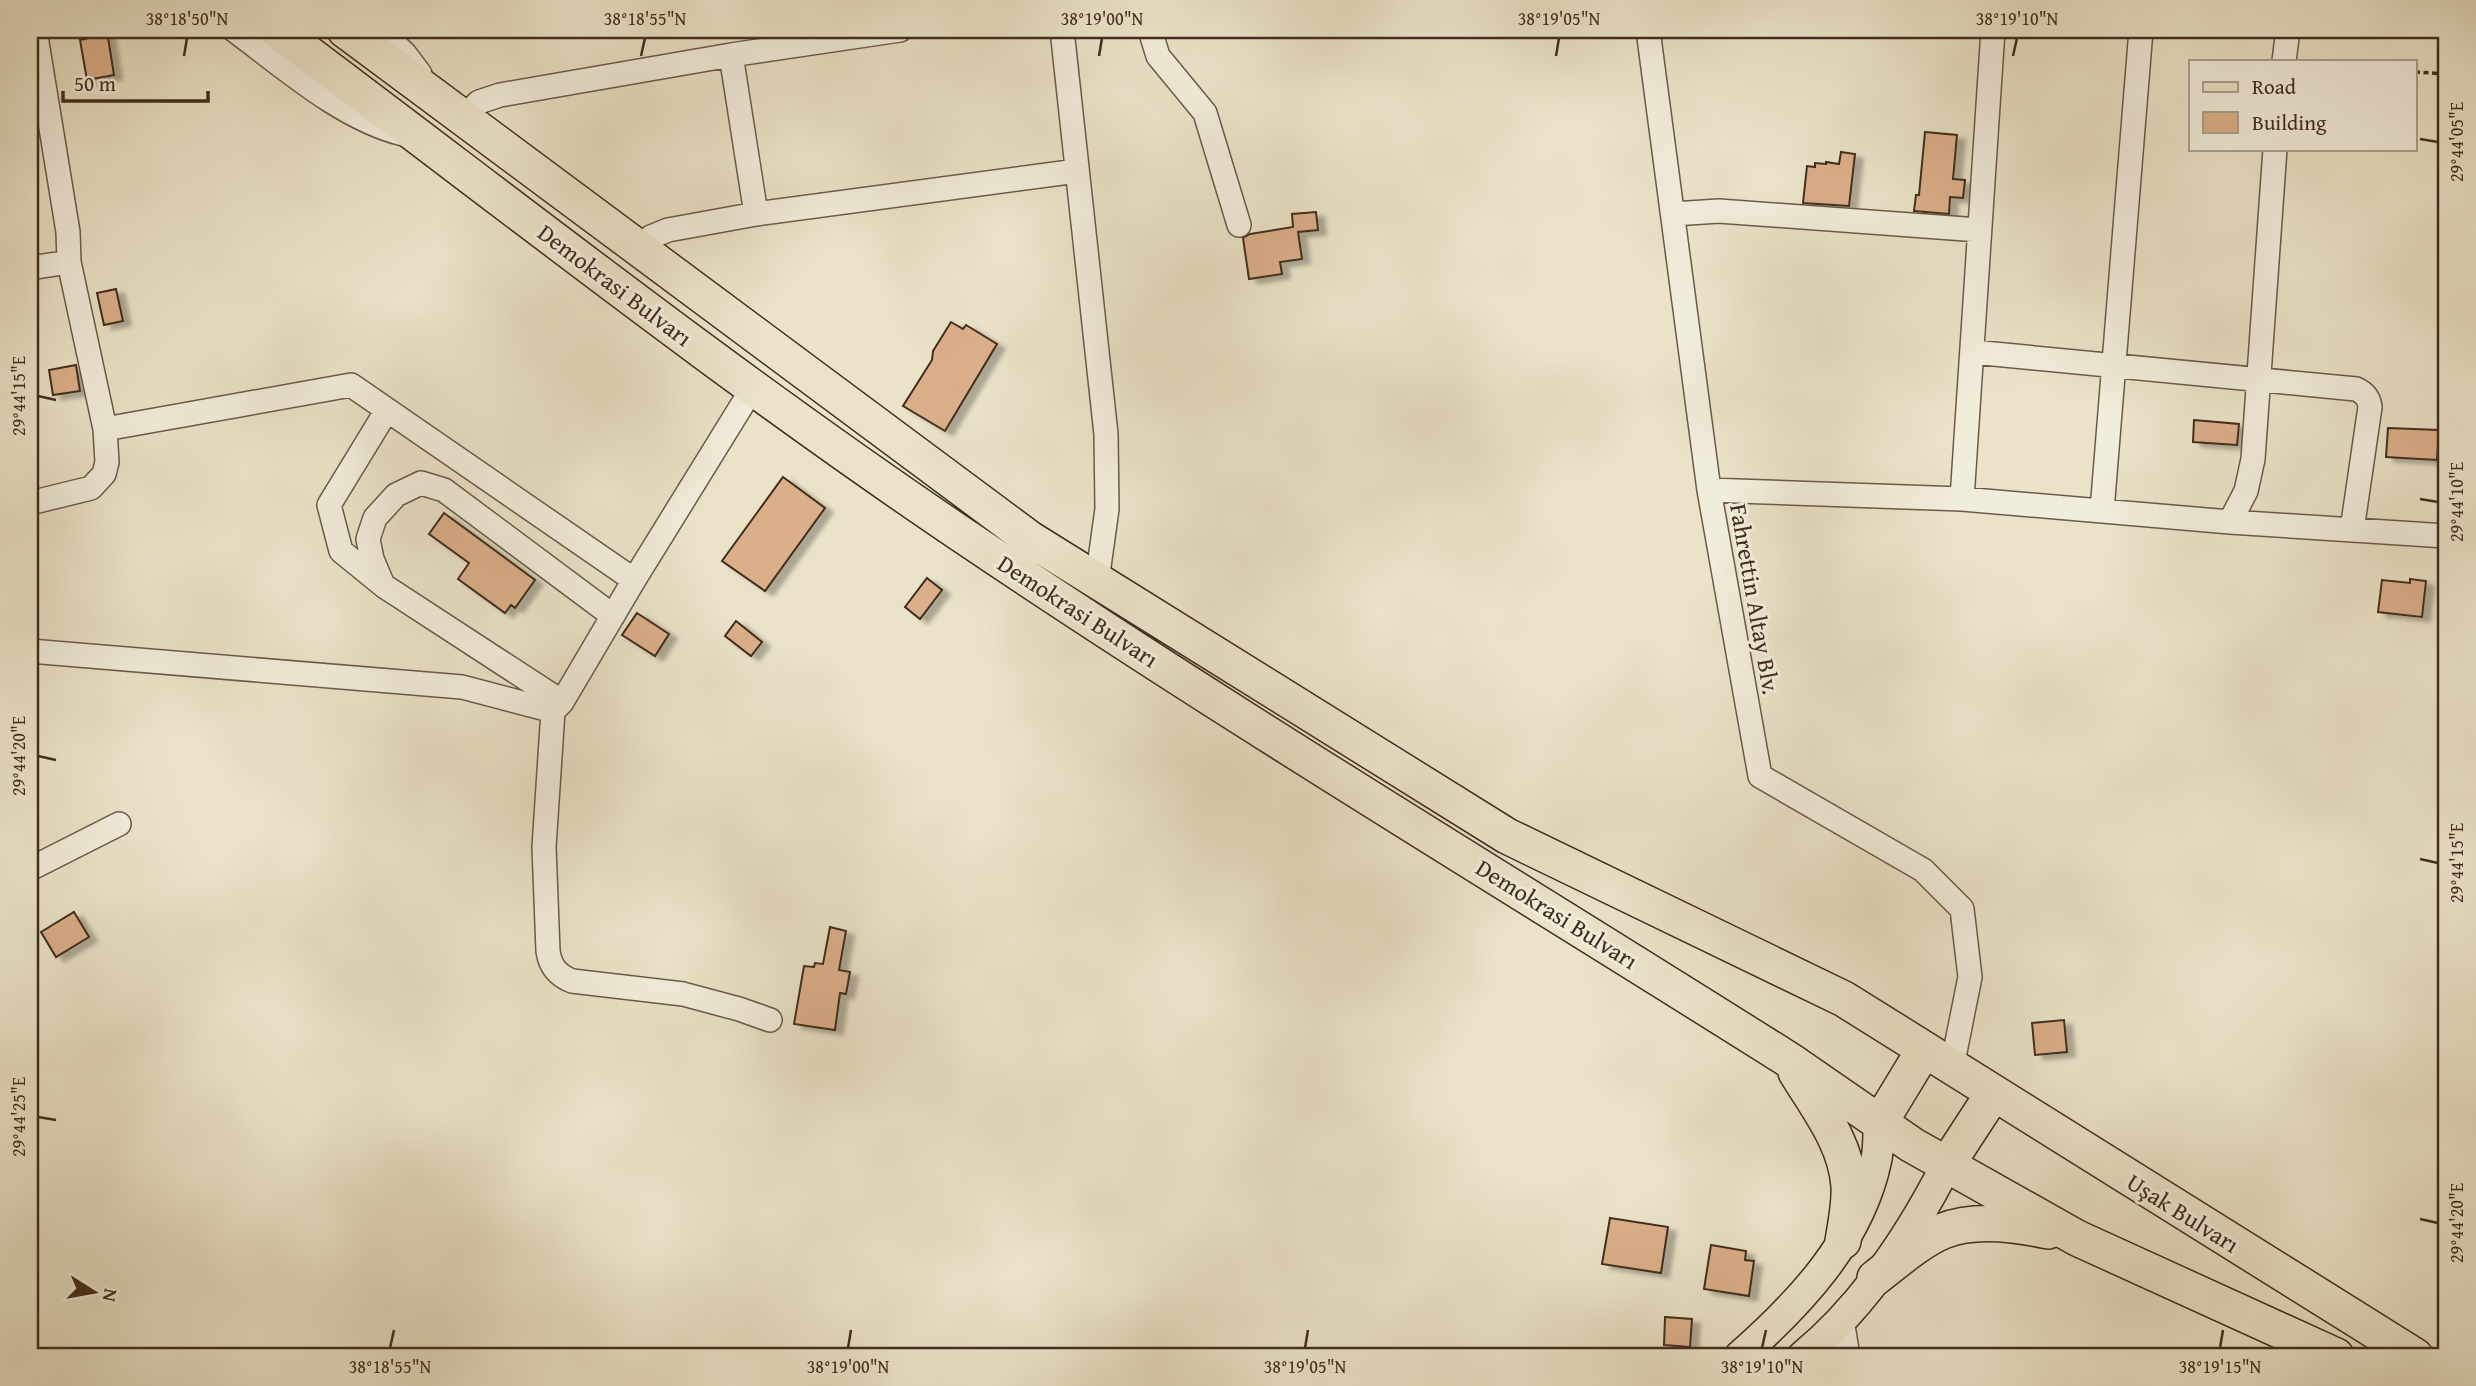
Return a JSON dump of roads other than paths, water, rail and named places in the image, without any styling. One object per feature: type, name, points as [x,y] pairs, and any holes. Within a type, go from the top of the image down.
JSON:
[{"type":"highway","name":"Demokrasi Bulvarı","points":[[277,30],[752,390],[956,531],[1132,648],[1789,1060],[1879,1124],[1946,1166]]},
{"type":"highway","name":"Demokrasi Bulvarı","points":[[345,30],[1030,539],[1507,836],[1844,999],[1938,1059]]},
{"type":"highway","points":[[1879,1124],[1938,1059]]},
{"type":"highway","name":"Uşak Bulvarı","points":[[1938,1059],[2415,1356]]},
{"type":"highway","points":[[1789,1060],[1832,1130],[1846,1168],[1849,1205],[1843,1241]]},
{"type":"highway","points":[[1993,1094],[1946,1166],[2077,1238],[2336,1356]]},
{"type":"highway","points":[[1875,1278],[1923,1243],[1944,1231],[1962,1226],[2011,1225],[2077,1238]]},
{"type":"main road","points":[[1740,1356],[1790,1308],[1828,1264],[1843,1241],[1861,1209],[1869,1187],[1877,1160],[1879,1124]]},
{"type":"main road","points":[[1803,1356],[1843,1320],[1908,1235],[1946,1166]]},
{"type":"street","points":[[30,503],[91,488],[104,474],[107,462],[105,429],[69,262],[68,232],[35,30]]},
{"type":"street","points":[[234,30],[292,74],[358,117],[387,130],[419,136]]},
{"type":"street","points":[[380,30],[410,60],[432,95]]},
{"type":"street","points":[[462,118],[479,102],[489,98],[731,55],[900,30]]},
{"type":"street","points":[[1062,30],[1108,471],[1107,509],[1097,581]]},
{"type":"street","points":[[1150,30],[1158,56],[1205,113],[1239,225]]},
{"type":"street","name":"Fahrettin Altay Blv.","points":[[1648,30],[1709,490],[1760,776],[1923,870],[1962,909],[1970,976],[1938,1059]]},
{"type":"street","points":[[1962,499],[1993,30]]},
{"type":"street","points":[[2102,511],[2141,30]]},
{"type":"street","points":[[2284,60],[2288,30]]},
{"type":"street","points":[[731,55],[756,214]]},
{"type":"street","points":[[2230,522],[2239,507],[2250,475],[2275,150]]},
{"type":"street","points":[[637,248],[651,237],[668,230],[756,214],[1077,171]]},
{"type":"street","points":[[1673,214],[1719,211],[1979,230]]},
{"type":"street","points":[[30,268],[69,262]]},
{"type":"street","points":[[1973,352],[2356,389],[2367,397],[2370,407],[2352,530]]},
{"type":"street","points":[[105,429],[351,385],[634,580]]},
{"type":"street","points":[[752,390],[557,706],[544,847],[548,951],[558,974],[572,981],[683,994],[770,1020]]},
{"type":"street","points":[[387,410],[329,505],[341,551],[384,586],[557,706]]},
{"type":"street","points":[[384,586],[372,559],[368,539],[375,518],[397,495],[421,483],[444,490],[612,616]]},
{"type":"street","points":[[1709,490],[1962,499],[2230,522],[2446,536]]},
{"type":"street","points":[[30,651],[461,687],[557,706]]},
{"type":"street","points":[[30,869],[119,824]]},
{"type":"street","points":[[1843,1320],[1848,1356]]}]
